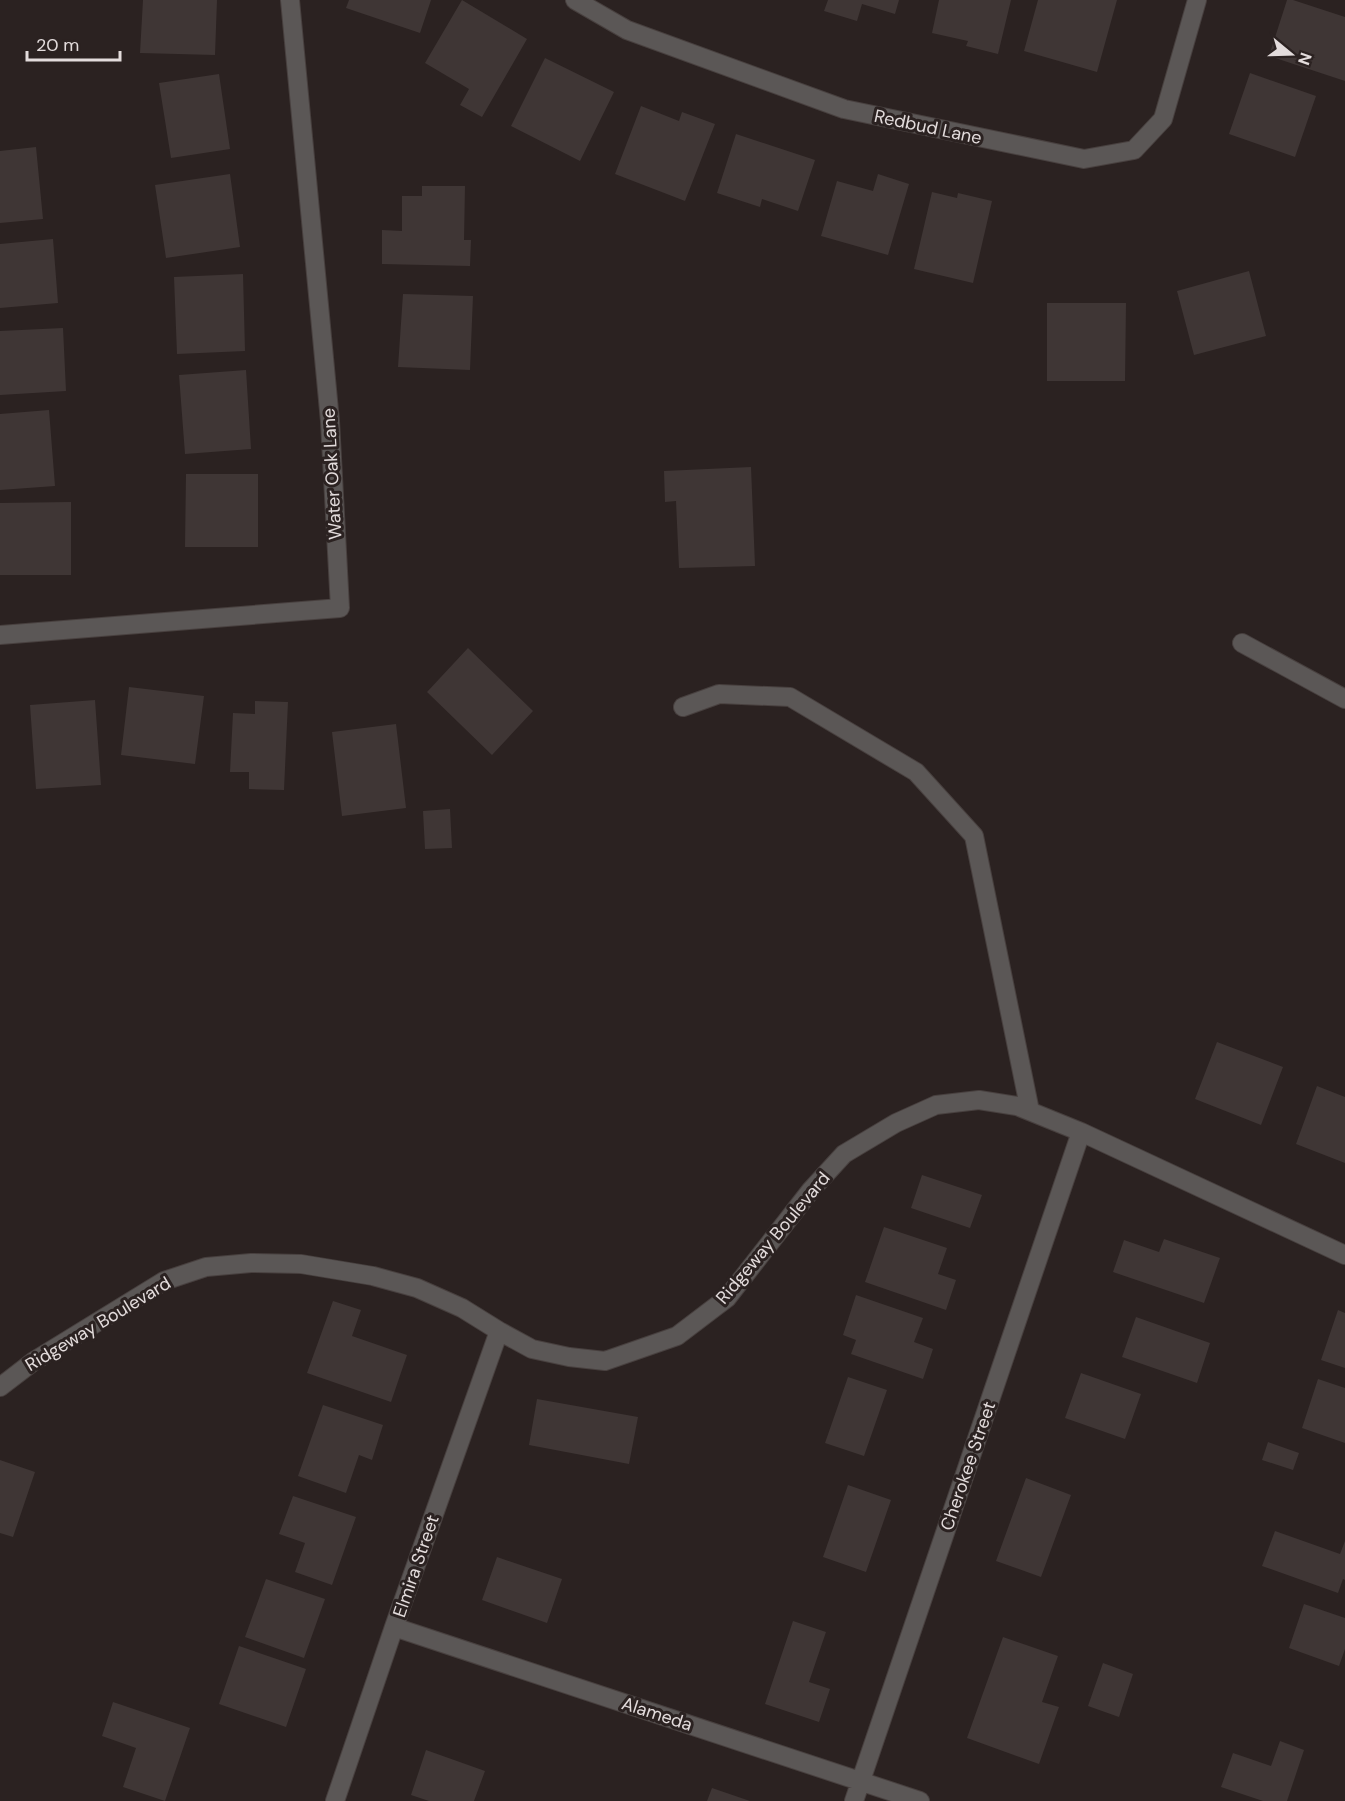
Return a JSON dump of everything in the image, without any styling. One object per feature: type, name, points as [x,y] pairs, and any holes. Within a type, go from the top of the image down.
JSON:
[{"type":"street","name":"Water Oak Lane","points":[[0,635],[340,608],[330,421],[290,0]]},
{"type":"street","name":"Redbud Lane","points":[[575,0],[627,30],[844,109],[1084,159],[1134,150],[1163,119],[1197,0]]},
{"type":"street","points":[[1242,643],[1345,699]]},
{"type":"street","points":[[683,707],[719,694],[790,697],[916,772],[974,836],[1030,1111]]},
{"type":"street","name":"Ridgeway Boulevard","points":[[0,1387],[34,1361],[164,1281],[206,1267],[250,1263],[302,1264],[373,1276],[417,1288],[462,1308],[532,1349],[569,1357],[605,1361],[676,1336],[727,1298],[811,1190],[844,1154],[896,1123],[936,1106],[979,1100],[1017,1106],[1081,1132],[1345,1255]]},
{"type":"street","name":"Cherokee Street","points":[[854,1801],[1081,1132]]},
{"type":"street","name":"Elmira Street","points":[[335,1801],[499,1331]]},
{"type":"street","name":"Alameda","points":[[394,1627],[920,1801]]},
{"type":"building","points":[[143,0],[217,0],[215,55],[140,53]]},
{"type":"building","points":[[349,0],[431,0],[420,33],[346,8]]},
{"type":"building","points":[[462,0],[527,39],[482,117],[460,105],[469,89],[425,63]]},
{"type":"building","points":[[828,0],[899,0],[895,14],[862,4],[857,21],[824,11]]},
{"type":"building","points":[[939,0],[1011,0],[998,54],[966,46],[968,41],[932,33]]},
{"type":"building","points":[[1038,0],[1117,0],[1097,72],[1024,51]]},
{"type":"building","points":[[1287,0],[1345,17],[1345,81],[1269,56]]},
{"type":"building","points":[[545,58],[614,92],[580,161],[511,126]]},
{"type":"building","points":[[1250,73],[1316,96],[1295,157],[1229,134]]},
{"type":"building","points":[[219,74],[230,149],[171,158],[159,83]]},
{"type":"building","points":[[641,106],[679,121],[682,112],[715,124],[685,201],[615,174]]},
{"type":"building","points":[[736,134],[815,160],[798,211],[762,199],[760,207],[717,193]]},
{"type":"building","points":[[36,147],[43,219],[0,223],[0,151]]},
{"type":"building","points":[[230,174],[240,247],[166,258],[155,185]]},
{"type":"building","points":[[878,174],[909,184],[888,255],[821,236],[837,181],[873,191]]},
{"type":"building","points":[[422,186],[465,186],[464,240],[471,240],[470,266],[382,264],[382,230],[402,231],[402,196],[422,196]]},
{"type":"building","points":[[932,192],[957,198],[958,193],[992,201],[973,283],[914,269]]},
{"type":"building","points":[[53,239],[58,303],[0,308],[0,244]]},
{"type":"building","points":[[1249,271],[1266,336],[1194,355],[1177,291]]},
{"type":"building","points":[[243,274],[245,351],[177,354],[174,277]]},
{"type":"building","points":[[403,294],[473,296],[470,370],[398,367]]},
{"type":"building","points":[[1047,303],[1126,303],[1125,381],[1047,381]]},
{"type":"building","points":[[63,328],[66,391],[0,395],[0,331]]},
{"type":"building","points":[[246,370],[251,449],[185,454],[179,375]]},
{"type":"building","points":[[49,410],[55,486],[0,490],[0,414]]},
{"type":"building","points":[[751,467],[755,566],[679,568],[676,501],[665,502],[664,471]]},
{"type":"building","points":[[186,474],[258,474],[258,547],[185,547]]},
{"type":"building","points":[[71,502],[71,575],[0,575],[0,503]]},
{"type":"building","points":[[468,648],[533,711],[492,755],[427,692]]},
{"type":"building","points":[[129,687],[204,696],[195,764],[121,755]]},
{"type":"building","points":[[95,700],[101,785],[36,789],[30,705]]},
{"type":"building","points":[[255,701],[288,702],[284,790],[249,789],[249,772],[230,772],[233,713],[255,714]]},
{"type":"building","points":[[396,724],[406,808],[342,816],[332,732]]},
{"type":"building","points":[[450,809],[452,848],[425,849],[423,811]]},
{"type":"building","points":[[1217,1042],[1283,1067],[1261,1125],[1195,1099]]},
{"type":"building","points":[[1317,1086],[1345,1097],[1345,1163],[1296,1144]]},
{"type":"building","points":[[922,1175],[982,1195],[970,1228],[911,1208]]},
{"type":"building","points":[[884,1227],[947,1248],[938,1274],[956,1280],[946,1310],[865,1282]]},
{"type":"building","points":[[1164,1239],[1220,1258],[1204,1303],[1113,1272],[1124,1240],[1159,1252]]},
{"type":"building","points":[[856,1295],[923,1318],[914,1342],[933,1349],[923,1379],[851,1354],[856,1340],[843,1335]]},
{"type":"building","points":[[333,1301],[361,1310],[352,1336],[407,1355],[391,1402],[307,1373]]},
{"type":"building","points":[[1338,1310],[1345,1313],[1345,1368],[1321,1360]]},
{"type":"building","points":[[1136,1317],[1210,1343],[1197,1383],[1122,1357]]},
{"type":"building","points":[[1081,1373],[1141,1394],[1125,1439],[1065,1418]]},
{"type":"building","points":[[848,1377],[887,1390],[864,1456],[825,1443]]},
{"type":"building","points":[[1318,1379],[1345,1388],[1345,1443],[1302,1428]]},
{"type":"building","points":[[537,1399],[638,1417],[629,1464],[529,1445]]},
{"type":"building","points":[[323,1405],[383,1425],[372,1460],[359,1455],[346,1493],[298,1476]]},
{"type":"building","points":[[1268,1442],[1299,1453],[1293,1470],[1262,1460]]},
{"type":"building","points":[[0,1460],[35,1472],[13,1537],[0,1533]]},
{"type":"building","points":[[1026,1478],[1071,1495],[1041,1577],[996,1561]]},
{"type":"building","points":[[848,1485],[891,1500],[866,1572],[823,1557]]},
{"type":"building","points":[[293,1496],[356,1517],[332,1585],[295,1572],[305,1543],[279,1534]]},
{"type":"building","points":[[1275,1531],[1340,1554],[1345,1541],[1345,1580],[1343,1579],[1338,1593],[1262,1566]]},
{"type":"building","points":[[497,1557],[562,1579],[547,1623],[482,1600]]},
{"type":"building","points":[[266,1579],[325,1599],[304,1658],[245,1637]]},
{"type":"building","points":[[1304,1604],[1345,1618],[1345,1649],[1339,1666],[1289,1648]]},
{"type":"building","points":[[793,1621],[826,1632],[809,1682],[830,1689],[819,1722],[765,1704]]},
{"type":"building","points":[[1003,1637],[1058,1656],[1042,1702],[1059,1707],[1039,1764],[967,1738]]},
{"type":"building","points":[[239,1646],[306,1669],[286,1727],[219,1704]]},
{"type":"building","points":[[1103,1663],[1133,1674],[1119,1717],[1088,1706]]},
{"type":"building","points":[[113,1702],[190,1728],[165,1801],[123,1787],[136,1748],[102,1736]]},
{"type":"building","points":[[1280,1741],[1304,1750],[1287,1801],[1263,1801],[1221,1787],[1233,1753],[1271,1766]]},
{"type":"building","points":[[426,1750],[485,1771],[474,1801],[429,1801],[411,1795]]},
{"type":"building","points":[[712,1788],[750,1801],[707,1801]]}]
